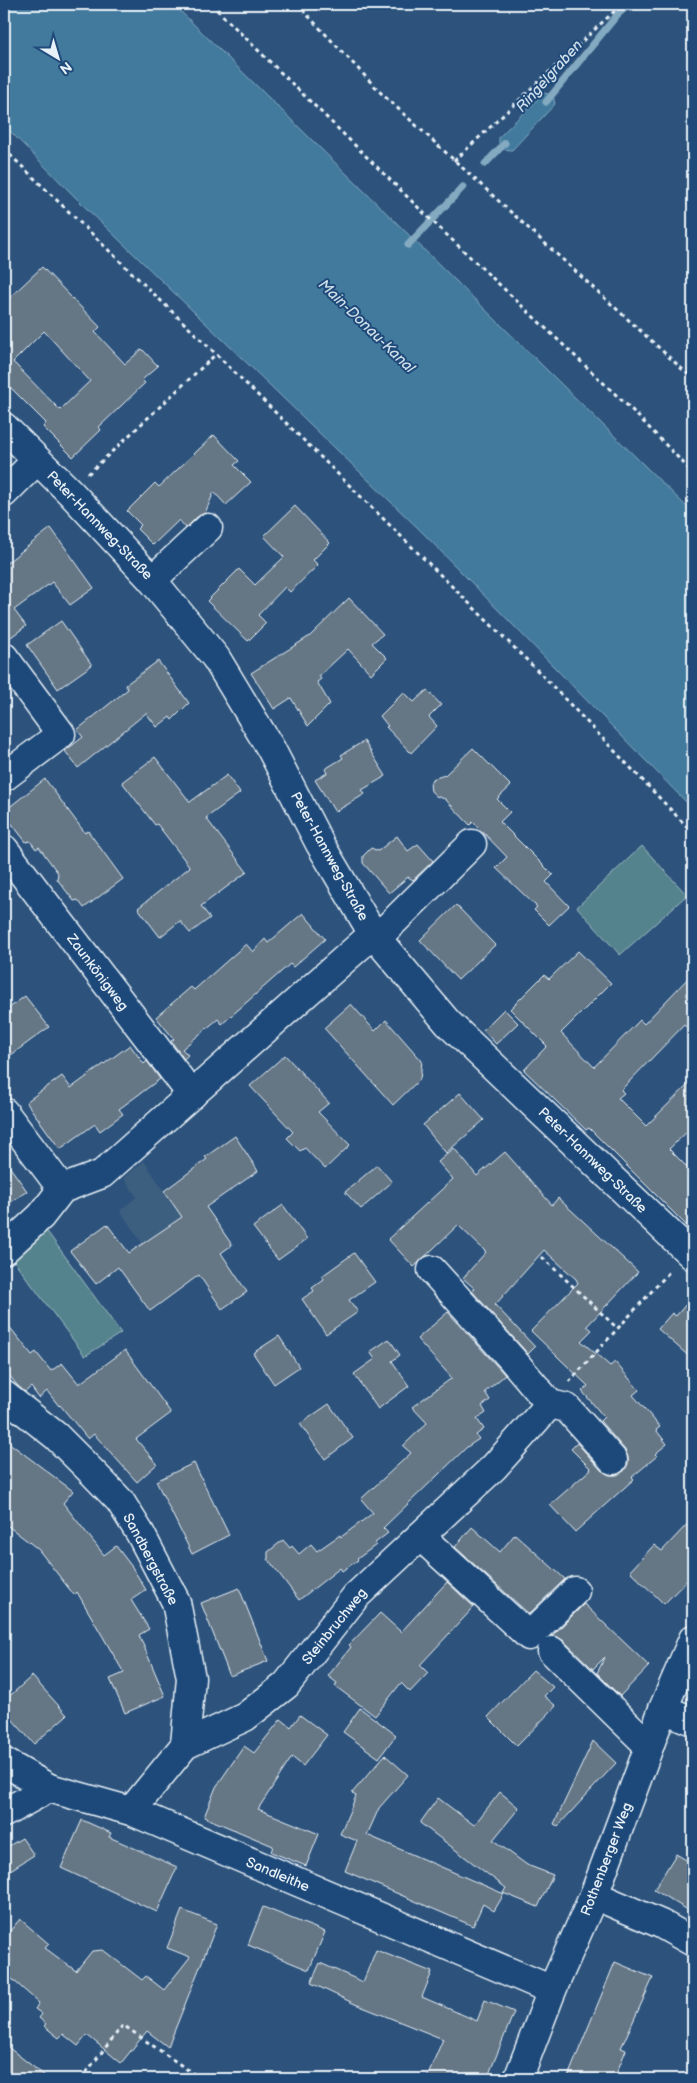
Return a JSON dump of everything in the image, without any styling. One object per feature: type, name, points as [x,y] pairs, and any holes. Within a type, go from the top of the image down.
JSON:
[{"type":"street","name":"Peter-Hannweg-Straße","points":[[4,427],[70,492],[152,580],[216,658],[271,749],[320,844],[375,936],[448,1022],[691,1254]]},
{"type":"street","points":[[4,493],[37,460]]},
{"type":"street","points":[[152,580],[208,528]]},
{"type":"street","points":[[4,657],[61,734],[4,778]]},
{"type":"street","points":[[4,1250],[41,1216],[62,1189],[102,1174],[375,936],[472,844]]},
{"type":"street","name":"Zaunkönigweg","points":[[4,849],[192,1095]]},
{"type":"street","points":[[4,1112],[62,1189]]},
{"type":"street","points":[[432,1270],[550,1404],[567,1408],[613,1460]]},
{"type":"street","name":"Sandbergstraße","points":[[4,1395],[56,1436],[120,1501],[163,1576],[176,1602],[191,1678],[185,1745]]},
{"type":"street","name":"Steinbruchweg","points":[[132,1811],[185,1745],[245,1717],[286,1684],[356,1596],[494,1467],[550,1404]]},
{"type":"street","points":[[420,1536],[529,1636],[574,1591]]},
{"type":"street","name":"Rothenberger Weg","points":[[518,2079],[552,1990],[594,1895],[663,1709],[693,1639]]},
{"type":"street","points":[[552,1651],[649,1746]]},
{"type":"street","points":[[663,1709],[693,1721]]},
{"type":"street","name":"Sandleithe","points":[[4,1762],[49,1788],[132,1811],[552,1990]]},
{"type":"street","points":[[4,1813],[49,1788]]},
{"type":"street","points":[[594,1895],[661,1924],[693,1942]]},
{"type":"path","points":[[211,4],[431,220],[629,407],[693,473]]},
{"type":"path","points":[[298,4],[382,94],[693,380]]},
{"type":"path","points":[[454,161],[622,4]]},
{"type":"path","points":[[4,149],[542,674],[693,833]]},
{"type":"path","points":[[70,492],[216,354]]},
{"type":"path","points":[[550,1404],[617,1328],[691,1254]]},
{"type":"path","points":[[542,1257],[617,1328]]},
{"type":"path","points":[[81,2079],[123,2025],[202,2079]]},
{"type":"shaded area","points":[[144,1161],[164,1191],[197,1205],[160,1270],[120,1210],[137,1197],[124,1178]]},
{"type":"green space","points":[[642,846],[687,895],[620,955],[577,907]]},
{"type":"green space","points":[[43,1226],[121,1333],[85,1356],[11,1257]]},
{"type":"water","name":"Main-Donau-Kanal","points":[[4,4],[173,4],[693,513],[693,809],[420,530],[82,204],[4,125]]},
{"type":"water","points":[[544,93],[553,95],[555,104],[512,150],[499,149],[499,137]]},
{"type":"building","points":[[42,267],[100,327],[95,332],[125,364],[142,349],[158,366],[142,380],[145,383],[99,427],[101,430],[73,457],[43,427],[46,423],[4,381],[4,303]],"holes":[[[44,331],[90,381],[60,410],[13,362]]]},
{"type":"building","points":[[214,435],[239,461],[234,465],[251,482],[226,505],[214,492],[205,513],[197,517],[186,528],[179,520],[153,545],[137,529],[141,525],[127,511],[155,483],[159,487]]},
{"type":"building","points":[[295,506],[330,543],[313,560],[318,565],[290,592],[285,587],[258,615],[266,623],[248,641],[207,601],[239,569],[255,585],[284,557],[264,536]]},
{"type":"building","points":[[51,528],[94,588],[70,605],[52,582],[14,610],[26,626],[4,642],[4,565]]},
{"type":"building","points":[[349,598],[383,634],[372,643],[387,658],[371,674],[348,649],[319,676],[321,679],[317,682],[330,704],[308,726],[291,698],[274,709],[251,673],[310,636]]},
{"type":"building","points":[[61,621],[92,665],[58,689],[27,645]]},
{"type":"building","points":[[158,661],[189,703],[172,720],[170,717],[157,727],[146,713],[78,768],[65,751],[83,737],[77,730],[128,689],[125,685]]},
{"type":"building","points":[[427,690],[441,705],[429,717],[437,726],[411,753],[386,727],[388,726],[380,716],[404,692],[414,702]]},
{"type":"building","points":[[364,741],[386,776],[362,790],[365,794],[335,812],[315,780],[327,773],[325,769],[343,758],[341,755]]},
{"type":"building","points":[[473,748],[511,786],[497,799],[510,812],[500,822],[553,875],[546,882],[569,906],[549,925],[534,910],[537,907],[496,868],[507,857],[473,822],[470,825],[445,799],[436,796],[431,791],[430,784],[432,779],[445,775]]},
{"type":"building","points":[[155,757],[190,802],[227,775],[240,793],[206,818],[247,872],[201,906],[210,918],[190,933],[180,921],[160,937],[138,908],[190,867],[122,782]]},
{"type":"building","points":[[45,779],[85,833],[88,831],[123,879],[84,908],[78,900],[74,901],[57,879],[58,873],[39,847],[36,849],[30,841],[26,842],[9,820],[10,815],[7,809]]},
{"type":"building","points":[[397,836],[408,851],[418,844],[433,861],[413,880],[408,877],[389,893],[363,863],[363,856],[371,848],[378,851]]},
{"type":"building","points":[[456,905],[495,945],[458,980],[420,940]]},
{"type":"building","points":[[303,913],[325,939],[293,967],[290,964],[222,1024],[218,1019],[182,1049],[188,1055],[184,1059],[171,1041],[174,1039],[156,1017],[191,987],[194,990],[246,944],[253,952],[265,939],[268,943]]},
{"type":"building","points":[[578,951],[611,983],[561,1033],[594,1067],[640,1020],[644,1024],[693,973],[693,1033],[684,1025],[621,1090],[624,1093],[618,1098],[646,1126],[693,1080],[693,1126],[669,1149],[693,1173],[693,1232],[589,1128],[586,1130],[524,1070],[547,1046],[510,1009],[544,975],[549,979]]},
{"type":"building","points":[[25,996],[49,1027],[11,1055],[4,1046],[4,1012]]},
{"type":"building","points":[[351,1004],[375,1031],[386,1020],[422,1061],[420,1079],[393,1105],[324,1028]]},
{"type":"building","points":[[504,1009],[518,1023],[496,1044],[483,1030]]},
{"type":"building","points":[[130,1045],[144,1064],[147,1061],[160,1079],[119,1109],[123,1114],[100,1131],[95,1124],[60,1149],[26,1102],[62,1076],[71,1088]]},
{"type":"building","points":[[285,1055],[329,1103],[318,1112],[350,1145],[325,1169],[305,1148],[300,1151],[287,1138],[293,1132],[250,1086]]},
{"type":"building","points":[[460,1093],[484,1120],[446,1153],[423,1125]]},
{"type":"building","points":[[235,1136],[258,1171],[206,1207],[232,1245],[221,1253],[247,1292],[222,1309],[199,1275],[150,1311],[118,1267],[96,1284],[70,1251],[107,1224],[129,1253],[182,1217],[164,1191],[207,1159],[205,1157]]},
{"type":"building","points":[[454,1148],[477,1176],[505,1152],[552,1205],[558,1198],[638,1272],[587,1326],[592,1330],[581,1341],[610,1366],[615,1362],[639,1390],[633,1395],[660,1427],[656,1430],[667,1444],[655,1454],[657,1456],[632,1477],[634,1479],[575,1532],[550,1505],[591,1469],[571,1449],[577,1443],[601,1470],[609,1475],[617,1475],[624,1471],[628,1464],[625,1450],[600,1421],[604,1417],[582,1391],[588,1386],[531,1331],[578,1283],[576,1279],[544,1250],[495,1305],[535,1347],[528,1354],[472,1291],[475,1289],[463,1278],[486,1252],[458,1225],[414,1267],[388,1239],[453,1179],[438,1162]]},
{"type":"building","points":[[4,1159],[27,1191],[4,1207]]},
{"type":"building","points":[[377,1165],[392,1182],[361,1209],[345,1192]]},
{"type":"building","points":[[283,1205],[307,1239],[278,1260],[253,1227]]},
{"type":"building","points":[[354,1253],[375,1282],[349,1300],[358,1312],[326,1334],[302,1299],[314,1291],[312,1288],[324,1279],[322,1276]]},
{"type":"building","points":[[693,1296],[693,1360],[658,1329],[672,1313],[676,1316]]},
{"type":"building","points":[[448,1312],[505,1375],[485,1392],[490,1400],[482,1406],[486,1413],[477,1419],[484,1429],[476,1435],[479,1439],[467,1447],[383,1528],[388,1533],[375,1543],[376,1545],[342,1571],[340,1568],[299,1600],[268,1559],[268,1552],[283,1540],[299,1554],[311,1544],[317,1551],[340,1535],[341,1537],[373,1513],[361,1499],[411,1453],[403,1446],[427,1423],[412,1407],[452,1378],[417,1339]]},
{"type":"building","points":[[4,1320],[32,1355],[36,1352],[51,1371],[62,1363],[79,1384],[125,1350],[171,1413],[136,1439],[157,1464],[137,1482],[94,1434],[88,1439],[47,1391],[39,1398],[31,1387],[25,1392],[17,1385],[4,1369]]},
{"type":"building","points":[[279,1336],[299,1367],[274,1384],[253,1353]]},
{"type":"building","points":[[389,1339],[400,1355],[392,1361],[409,1386],[378,1409],[354,1374],[375,1359],[370,1352]]},
{"type":"building","points":[[329,1404],[353,1438],[325,1459],[300,1424]]},
{"type":"building","points":[[4,1439],[73,1491],[63,1503],[104,1555],[116,1546],[132,1567],[146,1590],[131,1600],[149,1629],[139,1635],[165,1696],[125,1713],[110,1679],[124,1673],[77,1592],[74,1595],[38,1549],[4,1523]]},
{"type":"building","points":[[194,1463],[229,1535],[192,1554],[156,1481]]},
{"type":"building","points":[[693,1518],[693,1574],[664,1604],[630,1571],[654,1545],[662,1551]]},
{"type":"building","points":[[472,1527],[500,1552],[515,1534],[565,1579],[529,1614],[455,1547]]},
{"type":"building","points":[[447,1582],[474,1607],[420,1665],[428,1673],[410,1692],[401,1683],[375,1716],[335,1686],[337,1683],[328,1676],[351,1647],[349,1645],[380,1613],[401,1632]]},
{"type":"building","points":[[239,1588],[268,1661],[230,1676],[201,1603]]},
{"type":"building","points":[[584,1604],[649,1666],[620,1696],[597,1673],[605,1657],[593,1669],[563,1640],[552,1636]]},
{"type":"building","points":[[533,1670],[553,1687],[544,1696],[556,1706],[517,1746],[488,1717]]},
{"type":"building","points":[[32,1676],[67,1715],[34,1744],[4,1710],[4,1701]]},
{"type":"building","points":[[360,1708],[396,1735],[379,1758],[343,1732]]},
{"type":"building","points":[[300,1715],[327,1735],[303,1766],[292,1757],[258,1809],[319,1834],[306,1866],[271,1852],[273,1846],[204,1817],[216,1787],[244,1746],[254,1753],[281,1719],[291,1727]]},
{"type":"building","points":[[593,1741],[616,1763],[558,1826],[554,1824]]},
{"type":"building","points":[[385,1755],[408,1775],[379,1808],[367,1835],[504,1894],[494,1911],[483,1904],[473,1926],[345,1871],[357,1841],[340,1834],[356,1796],[352,1793]]},
{"type":"building","points":[[500,1792],[519,1808],[493,1840],[527,1865],[553,1875],[538,1907],[503,1893],[506,1888],[420,1823],[438,1798],[474,1825]]},
{"type":"building","points":[[82,1820],[111,1833],[109,1837],[177,1867],[157,1912],[61,1868]]},
{"type":"building","points":[[22,1838],[34,1855],[4,1874],[4,1849]]},
{"type":"building","points":[[676,1854],[693,1864],[693,1913],[654,1890]]},
{"type":"building","points":[[263,1907],[325,1932],[309,1970],[248,1945]]},
{"type":"building","points":[[182,1910],[217,1924],[168,2047],[147,2031],[121,2063],[87,2035],[78,2046],[63,2034],[59,2038],[44,2026],[46,2024],[39,2018],[42,2014],[35,2009],[39,2003],[4,1972],[4,1938],[20,1919],[49,1944],[45,1948],[76,1971],[92,1951],[103,1950],[142,1980],[146,1976],[164,1990],[190,1957],[167,1948]]},
{"type":"building","points":[[376,1950],[432,1972],[422,1997],[477,2021],[485,2000],[514,2012],[487,2079],[426,2079],[443,2039],[355,2004],[311,1983],[320,1963],[363,1982]]},
{"type":"building","points":[[615,1962],[653,1978],[621,2048],[626,2050],[614,2079],[567,2079]]},
{"type":"building","points":[[4,2044],[49,2079],[4,2079]]},
{"type":"waterway","name":"Ringelgraben","points":[[546,102],[618,14],[630,4]]},
{"type":"waterway","name":"Ringelgraben","points":[[485,164],[505,143]]},
{"type":"waterway","name":"Ringelgraben","points":[[408,245],[463,187]]}]
